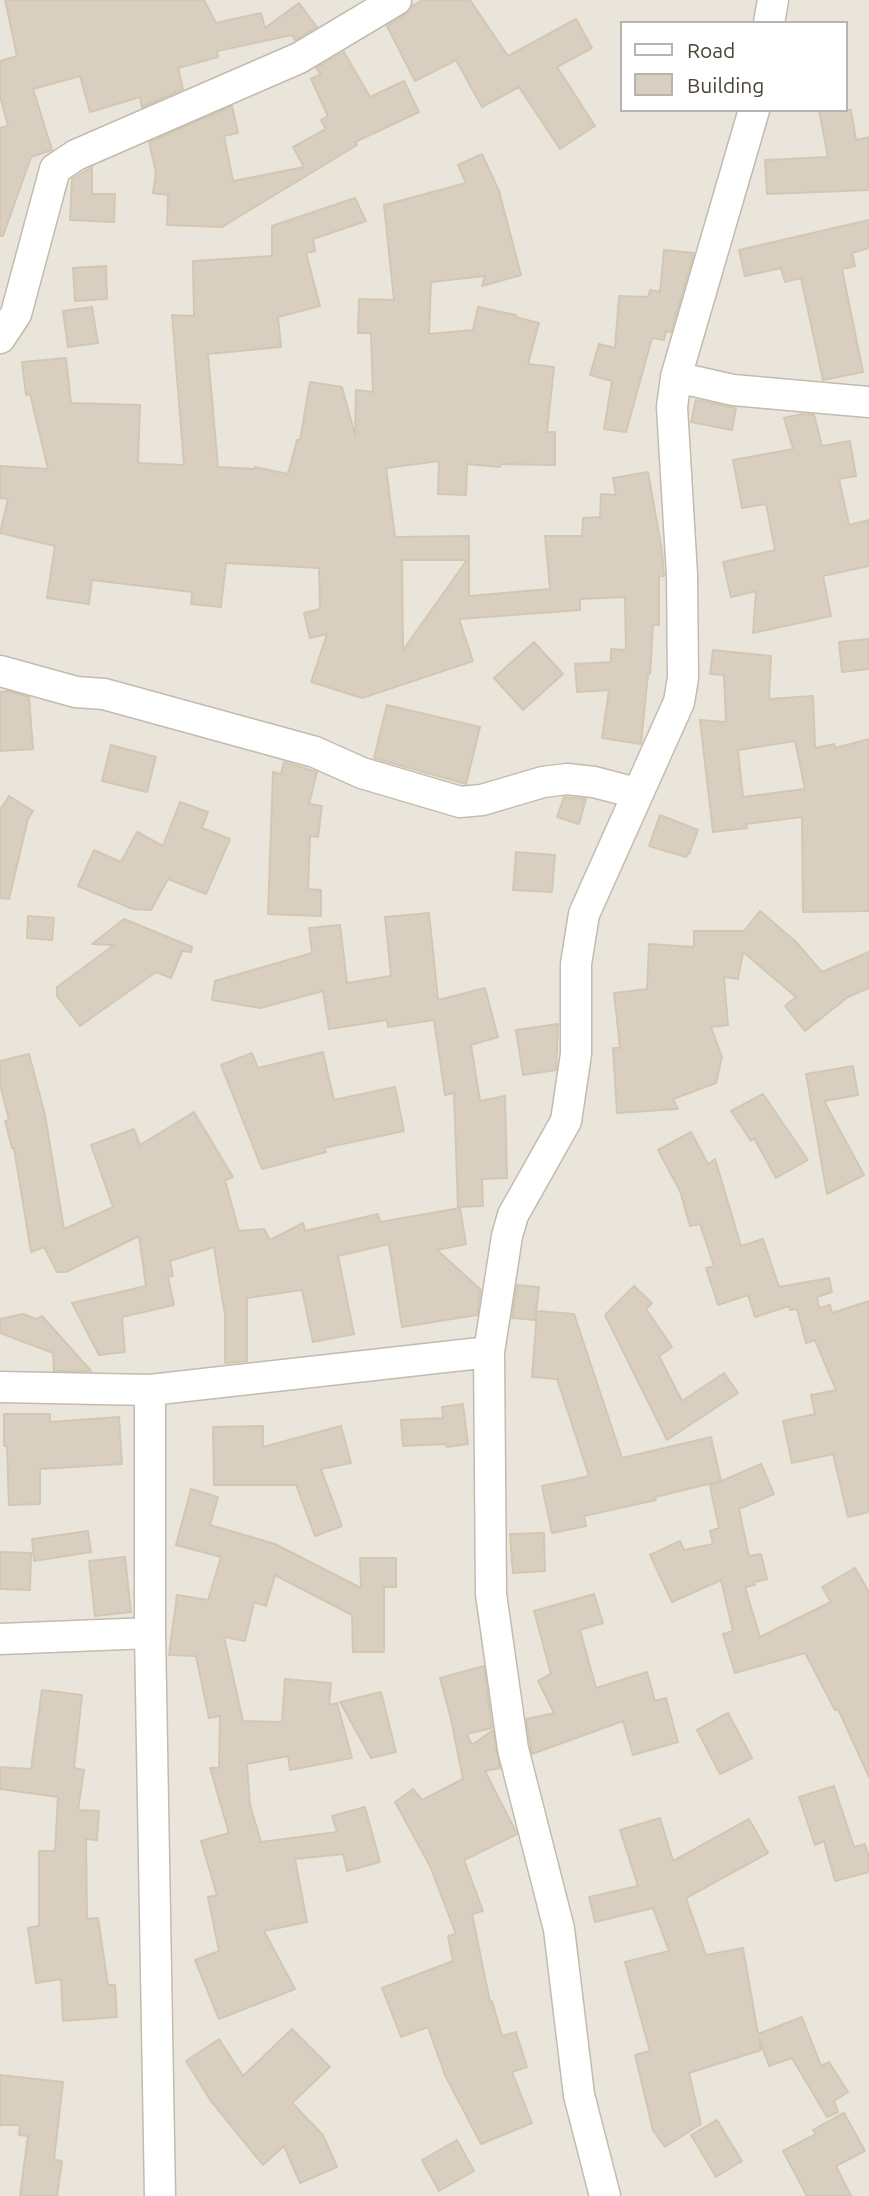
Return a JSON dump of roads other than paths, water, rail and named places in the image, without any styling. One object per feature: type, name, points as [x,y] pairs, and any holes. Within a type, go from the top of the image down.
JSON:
[{"type":"street","points":[[0,338],[16,314],[55,169],[76,155],[299,58],[396,0]]},
{"type":"street","points":[[769,21],[773,0]]},
{"type":"street","points":[[605,2196],[579,2095],[559,1929],[513,1749],[491,1594],[489,1352],[507,1236],[513,1215],[566,1121],[576,1054],[576,964],[584,914],[678,702],[683,678],[682,575],[672,407],[676,377],[753,112]]},
{"type":"street","points":[[676,377],[733,390],[869,402]]},
{"type":"street","points":[[0,671],[76,692],[104,694],[315,752],[362,774],[460,802],[482,800],[543,782],[567,779],[594,782],[636,793]]},
{"type":"street","points":[[0,1387],[150,1390],[489,1352]]},
{"type":"street","points":[[150,1390],[150,1633],[160,2196]]},
{"type":"street","points":[[0,1639],[150,1633]]}]
